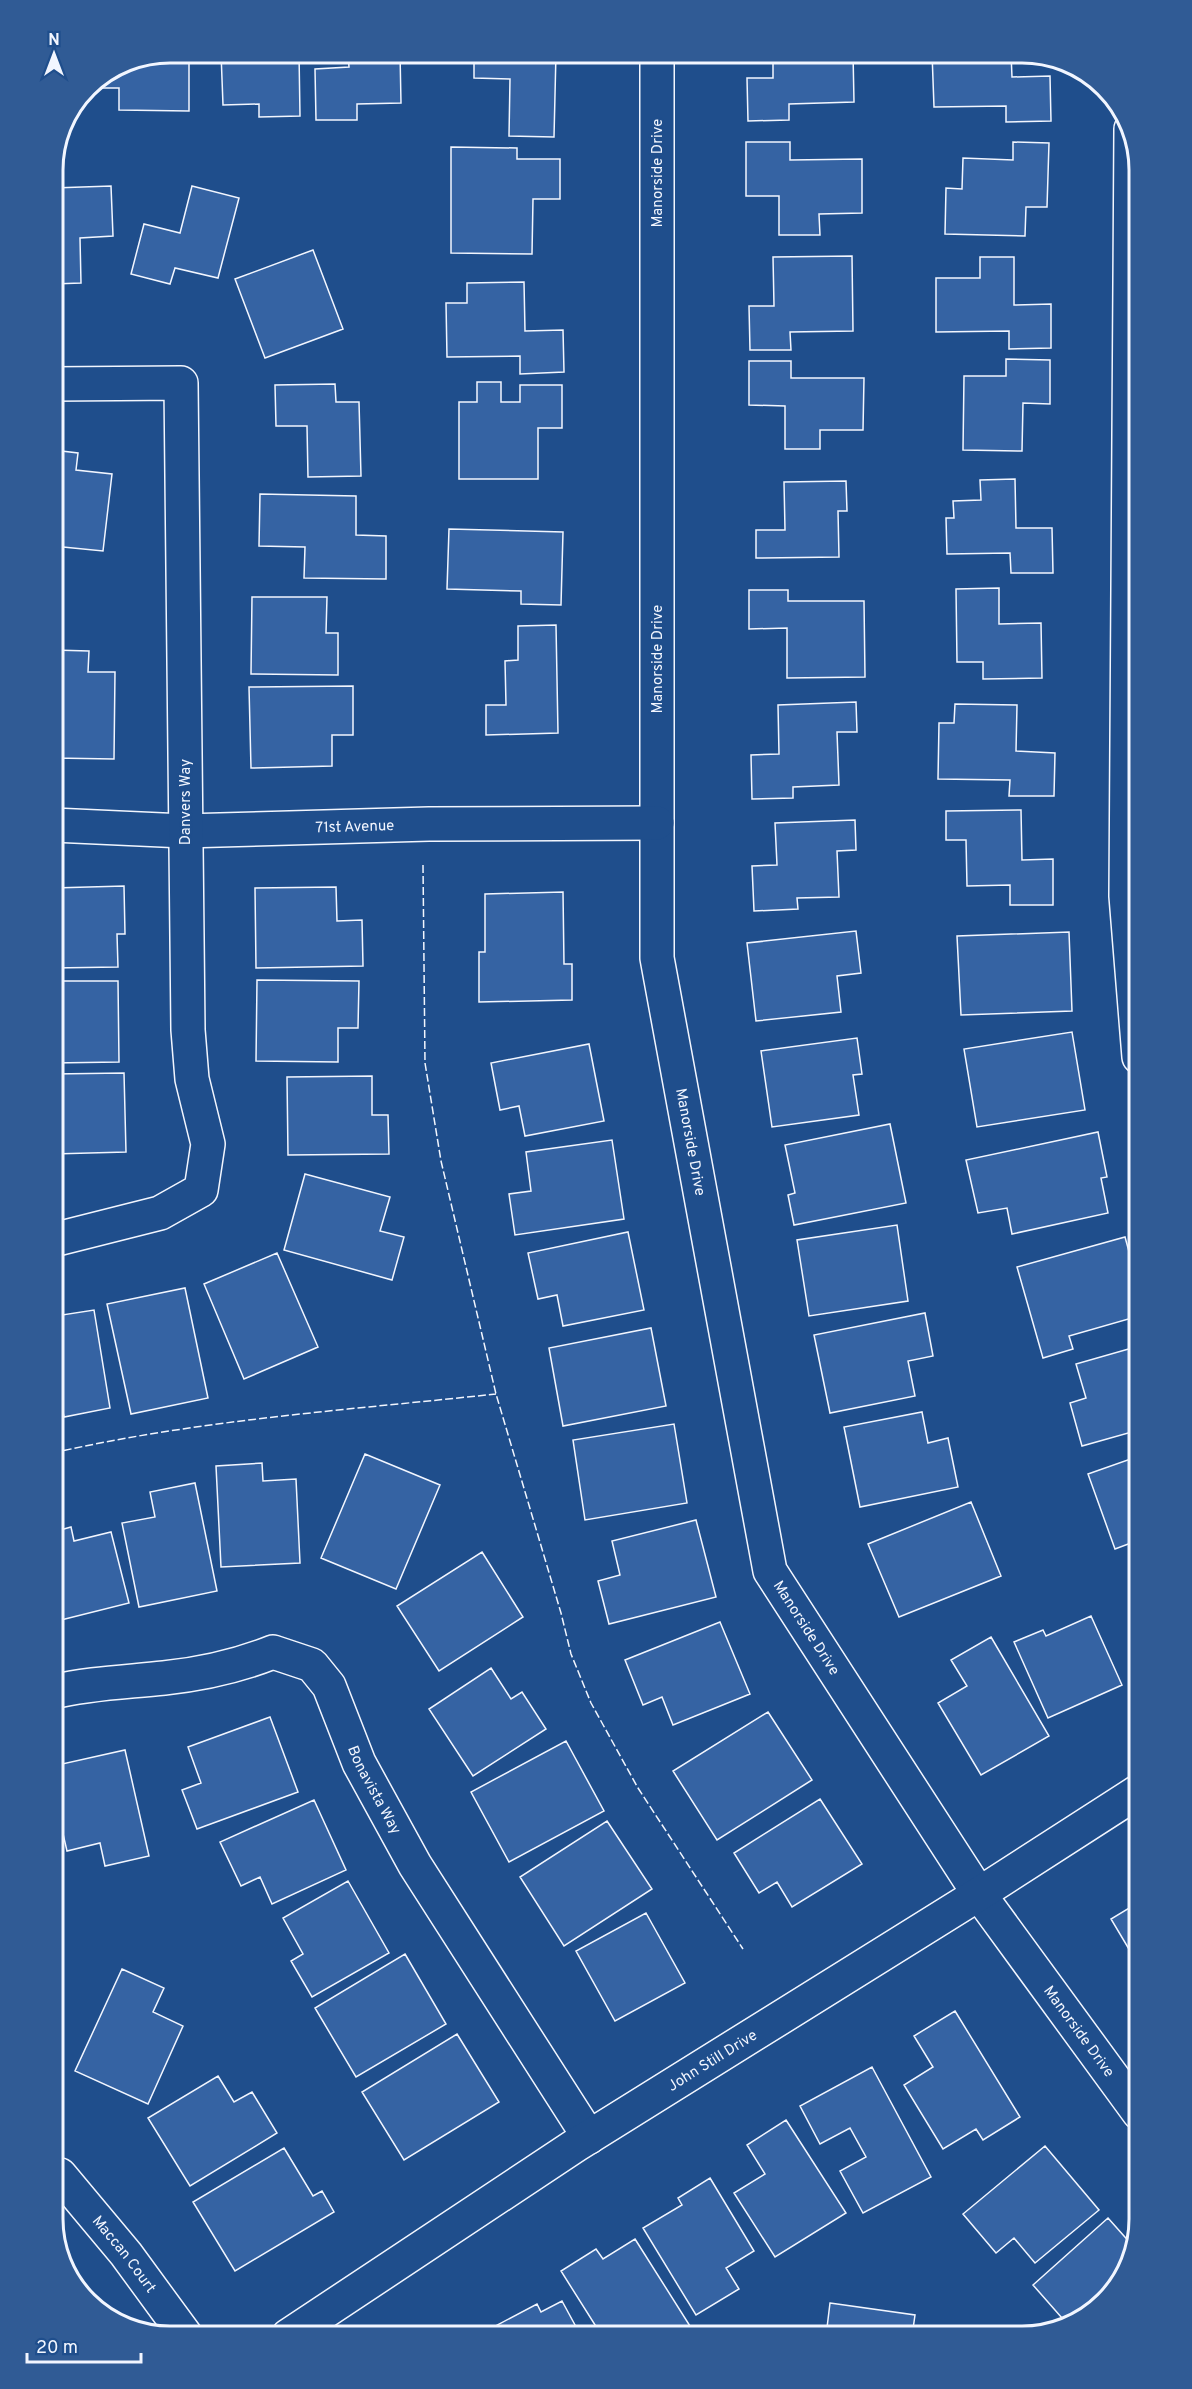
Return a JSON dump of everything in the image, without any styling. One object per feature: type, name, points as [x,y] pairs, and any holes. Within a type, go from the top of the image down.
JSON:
[{"type":"street","name":"Manorside Drive","points":[[657,63],[657,958],[770,1571],[979,1894],[1129,2098]]},
{"type":"street","name":"Danvers Way","points":[[63,384],[181,383],[185,599],[184,831],[188,1030],[192,1078],[208,1144],[201,1190],[160,1213],[63,1237]]},
{"type":"street","points":[[1129,436],[1126,896],[1129,930]]},
{"type":"street","name":"71st Avenue","points":[[63,825],[184,831],[429,824],[657,823]]},
{"type":"street","name":"Bonavista Way","points":[[63,1689],[76,1686],[166,1678],[239,1665],[273,1652],[312,1665],[329,1686],[359,1763],[415,1865],[589,2137]]},
{"type":"street","name":"John Still Drive","points":[[303,2326],[589,2137],[1129,1798]]},
{"type":"street","name":"Maccan Court","points":[[63,2179],[126,2254],[179,2326]]},
{"type":"building","points":[[189,63],[189,111],[119,110],[119,88],[100,88],[122,74],[149,65]]},
{"type":"building","points":[[221,63],[299,63],[300,116],[259,117],[259,104],[223,105]]},
{"type":"building","points":[[349,63],[400,63],[401,103],[357,104],[357,120],[316,120],[315,69],[349,67]]},
{"type":"building","points":[[474,63],[556,63],[554,137],[509,136],[510,79],[474,78]]},
{"type":"building","points":[[773,63],[853,63],[854,102],[789,104],[789,120],[748,121],[747,78],[773,78]]},
{"type":"building","points":[[932,63],[1011,63],[1012,77],[1050,76],[1051,121],[1006,122],[1006,106],[934,107]]},
{"type":"building","points":[[746,142],[790,142],[790,160],[862,159],[862,213],[819,214],[820,235],[779,235],[779,196],[746,196]]},
{"type":"building","points":[[1013,142],[1049,143],[1047,207],[1026,207],[1025,236],[945,234],[946,188],[962,189],[963,158],[1013,160]]},
{"type":"building","points":[[451,147],[517,148],[517,159],[560,159],[560,199],[533,199],[532,254],[451,253]]},
{"type":"building","points":[[111,186],[113,236],[80,238],[81,283],[63,284],[63,188]]},
{"type":"building","points":[[192,186],[239,198],[218,278],[175,268],[170,284],[131,274],[144,224],[180,233]]},
{"type":"building","points":[[313,250],[343,329],[265,358],[235,279]]},
{"type":"building","points":[[852,256],[853,331],[790,332],[791,350],[750,350],[749,306],[774,306],[773,257]]},
{"type":"building","points":[[980,257],[1014,257],[1014,305],[1051,304],[1051,348],[1009,349],[1009,331],[936,332],[936,278],[980,278]]},
{"type":"building","points":[[524,282],[525,331],[563,330],[564,372],[520,374],[520,356],[447,357],[446,303],[467,303],[467,283]]},
{"type":"building","points":[[1006,359],[1050,360],[1050,404],[1023,403],[1022,451],[963,450],[964,376],[1006,376]]},
{"type":"building","points":[[749,361],[791,361],[791,378],[864,378],[863,430],[820,430],[820,449],[785,449],[785,406],[749,405]]},
{"type":"building","points":[[477,382],[501,382],[501,402],[520,402],[520,385],[562,385],[562,428],[538,428],[538,479],[459,479],[459,402],[477,402]]},
{"type":"building","points":[[335,384],[336,402],[359,402],[361,476],[308,477],[307,426],[276,426],[275,385]]},
{"type":"building","points":[[63,451],[78,453],[76,470],[112,474],[103,551],[63,547]]},
{"type":"building","points":[[1015,479],[1016,528],[1052,528],[1053,573],[1011,573],[1010,553],[947,554],[946,518],[954,518],[953,501],[981,500],[980,480]]},
{"type":"building","points":[[846,481],[847,511],[838,511],[839,557],[756,558],[756,530],[785,530],[784,482]]},
{"type":"building","points":[[260,494],[356,496],[356,535],[386,536],[386,579],[304,578],[305,547],[259,546]]},
{"type":"building","points":[[449,529],[563,532],[561,605],[521,604],[521,591],[447,589]]},
{"type":"building","points":[[999,588],[999,624],[1041,623],[1042,678],[983,679],[983,662],[957,662],[956,589]]},
{"type":"building","points":[[749,590],[788,590],[788,601],[864,601],[865,677],[787,678],[787,628],[749,629]]},
{"type":"building","points":[[252,597],[327,597],[326,633],[338,633],[338,675],[251,674]]},
{"type":"building","points":[[556,625],[558,733],[486,735],[486,705],[506,705],[505,661],[518,660],[518,626]]},
{"type":"building","points":[[63,650],[89,651],[88,672],[115,672],[114,759],[63,758]]},
{"type":"building","points":[[353,686],[353,735],[332,735],[332,766],[251,768],[249,687]]},
{"type":"building","points":[[856,702],[857,732],[837,732],[839,785],[793,787],[793,798],[752,799],[751,755],[779,754],[778,705]]},
{"type":"building","points":[[955,704],[1017,705],[1016,751],[1055,753],[1054,796],[1009,796],[1010,780],[938,779],[939,723],[954,723]]},
{"type":"building","points":[[1021,810],[1022,860],[1053,859],[1053,905],[1010,905],[1010,885],[967,886],[966,840],[946,840],[946,811]]},
{"type":"building","points":[[855,820],[856,850],[837,851],[839,897],[797,898],[798,909],[754,911],[752,866],[777,865],[775,823]]},
{"type":"building","points":[[124,886],[125,934],[117,934],[118,967],[63,968],[63,888]]},
{"type":"building","points":[[336,887],[337,921],[362,920],[363,966],[256,968],[255,888]]},
{"type":"building","points":[[563,892],[564,964],[572,964],[572,1000],[479,1002],[479,952],[485,952],[485,894]]},
{"type":"building","points":[[856,931],[861,973],[837,976],[841,1012],[756,1021],[747,943]]},
{"type":"building","points":[[1069,932],[1072,1011],[961,1015],[957,936]]},
{"type":"building","points":[[257,980],[359,981],[358,1028],[338,1028],[338,1062],[256,1061]]},
{"type":"building","points":[[63,981],[118,981],[119,1062],[63,1063]]},
{"type":"building","points":[[1072,1032],[1085,1110],[977,1127],[964,1049]]},
{"type":"building","points":[[857,1038],[862,1074],[853,1075],[859,1115],[772,1127],[761,1051]]},
{"type":"building","points":[[589,1044],[604,1121],[525,1136],[519,1106],[500,1110],[491,1063]]},
{"type":"building","points":[[124,1073],[126,1152],[63,1154],[63,1074]]},
{"type":"building","points":[[372,1076],[372,1115],[388,1115],[389,1154],[288,1155],[287,1077]]},
{"type":"building","points":[[890,1124],[906,1203],[794,1225],[788,1195],[795,1193],[785,1145]]},
{"type":"building","points":[[1098,1132],[1107,1177],[1101,1178],[1108,1213],[1012,1234],[1007,1208],[978,1213],[966,1160]]},
{"type":"building","points":[[612,1140],[624,1219],[515,1235],[509,1194],[531,1191],[526,1152]]},
{"type":"building","points":[[305,1174],[390,1197],[380,1231],[404,1237],[392,1280],[284,1250]]},
{"type":"building","points":[[897,1225],[908,1301],[809,1316],[797,1240]]},
{"type":"building","points":[[628,1232],[644,1310],[563,1326],[557,1295],[538,1299],[528,1253]]},
{"type":"building","points":[[1125,1237],[1129,1252],[1129,1319],[1069,1336],[1073,1349],[1043,1358],[1017,1267]]},
{"type":"building","points":[[277,1253],[318,1347],[244,1379],[204,1284]]},
{"type":"building","points":[[185,1288],[208,1398],[131,1414],[107,1304]]},
{"type":"building","points":[[94,1310],[110,1408],[64,1417],[63,1315]]},
{"type":"building","points":[[925,1313],[933,1356],[908,1361],[915,1396],[830,1413],[814,1335]]},
{"type":"building","points":[[651,1328],[666,1406],[563,1426],[549,1348]]},
{"type":"building","points":[[1129,1349],[1129,1433],[1082,1446],[1070,1403],[1086,1398],[1076,1364]]},
{"type":"building","points":[[922,1412],[928,1443],[948,1438],[958,1487],[860,1507],[844,1427]]},
{"type":"building","points":[[674,1424],[687,1503],[585,1520],[573,1440]]},
{"type":"building","points":[[365,1454],[440,1485],[396,1589],[321,1558]]},
{"type":"building","points":[[1129,1460],[1129,1544],[1115,1549],[1088,1474]]},
{"type":"building","points":[[262,1463],[263,1481],[296,1479],[300,1563],[221,1567],[216,1466]]},
{"type":"building","points":[[195,1483],[217,1591],[139,1607],[122,1523],[155,1517],[150,1492]]},
{"type":"building","points":[[971,1502],[1001,1576],[899,1617],[868,1544]]},
{"type":"building","points":[[696,1520],[716,1597],[609,1624],[598,1581],[620,1575],[612,1541]]},
{"type":"building","points":[[71,1527],[74,1541],[111,1532],[129,1603],[63,1620],[63,1529]]},
{"type":"building","points":[[482,1552],[523,1617],[439,1671],[397,1606]]},
{"type":"building","points":[[1091,1616],[1122,1685],[1048,1718],[1014,1642],[1043,1630],[1046,1636]]},
{"type":"building","points":[[720,1622],[750,1694],[673,1725],[662,1697],[643,1705],[625,1660]]},
{"type":"building","points":[[991,1637],[1049,1736],[981,1775],[938,1703],[967,1686],[951,1660]]},
{"type":"building","points":[[491,1668],[511,1699],[522,1692],[546,1729],[473,1776],[429,1709]]},
{"type":"building","points":[[768,1712],[812,1780],[717,1840],[673,1771]]},
{"type":"building","points":[[270,1717],[298,1792],[197,1829],[182,1790],[201,1783],[188,1747]]},
{"type":"building","points":[[566,1741],[604,1811],[509,1862],[471,1792]]},
{"type":"building","points":[[125,1750],[149,1856],[105,1866],[100,1843],[67,1851],[63,1834],[63,1764]]},
{"type":"building","points":[[820,1799],[862,1864],[792,1907],[777,1882],[759,1893],[734,1853]]},
{"type":"building","points":[[314,1800],[346,1870],[272,1904],[260,1877],[241,1886],[220,1842]]},
{"type":"building","points":[[607,1821],[652,1889],[564,1946],[520,1877]]},
{"type":"building","points":[[348,1881],[389,1953],[312,1997],[291,1961],[303,1954],[283,1918]]},
{"type":"building","points":[[1129,1908],[1129,1949],[1111,1919]]},
{"type":"building","points":[[646,1913],[685,1983],[615,2021],[576,1951]]},
{"type":"building","points":[[405,1954],[446,2024],[356,2077],[315,2008]]},
{"type":"building","points":[[122,1969],[164,1988],[153,2012],[183,2026],[148,2104],[75,2071]]},
{"type":"building","points":[[955,2011],[1020,2117],[983,2140],[976,2129],[943,2149],[904,2085],[933,2067],[914,2036]]},
{"type":"building","points":[[457,2034],[499,2102],[404,2160],[362,2092]]},
{"type":"building","points":[[872,2067],[931,2177],[863,2213],[840,2171],[866,2157],[850,2128],[820,2144],[800,2106]]},
{"type":"building","points":[[218,2076],[234,2102],[252,2092],[277,2133],[190,2186],[148,2118]]},
{"type":"building","points":[[786,2120],[846,2213],[775,2257],[734,2193],[765,2174],[747,2145]]},
{"type":"building","points":[[1045,2146],[1099,2210],[1035,2263],[1014,2238],[996,2253],[963,2214]]},
{"type":"building","points":[[284,2148],[313,2196],[322,2191],[334,2212],[235,2271],[193,2202]]},
{"type":"building","points":[[710,2178],[754,2251],[726,2268],[739,2289],[696,2315],[643,2228],[682,2205],[678,2198]]},
{"type":"building","points":[[1108,2218],[1127,2239],[1121,2260],[1111,2279],[1098,2295],[1076,2312],[1062,2318],[1033,2285]]},
{"type":"building","points":[[635,2239],[690,2326],[596,2326],[561,2271],[596,2249],[603,2259]]},
{"type":"building","points":[[562,2301],[576,2326],[495,2326],[537,2304],[541,2312]]},
{"type":"building","points":[[830,2303],[915,2315],[913,2326],[827,2326]]},
{"type":"fence","points":[[423,865],[425,1063],[441,1161],[496,1394],[571,1654],[591,1703],[638,1788],[743,1949]]},
{"type":"fence","points":[[63,1451],[217,1424],[496,1394]]}]
